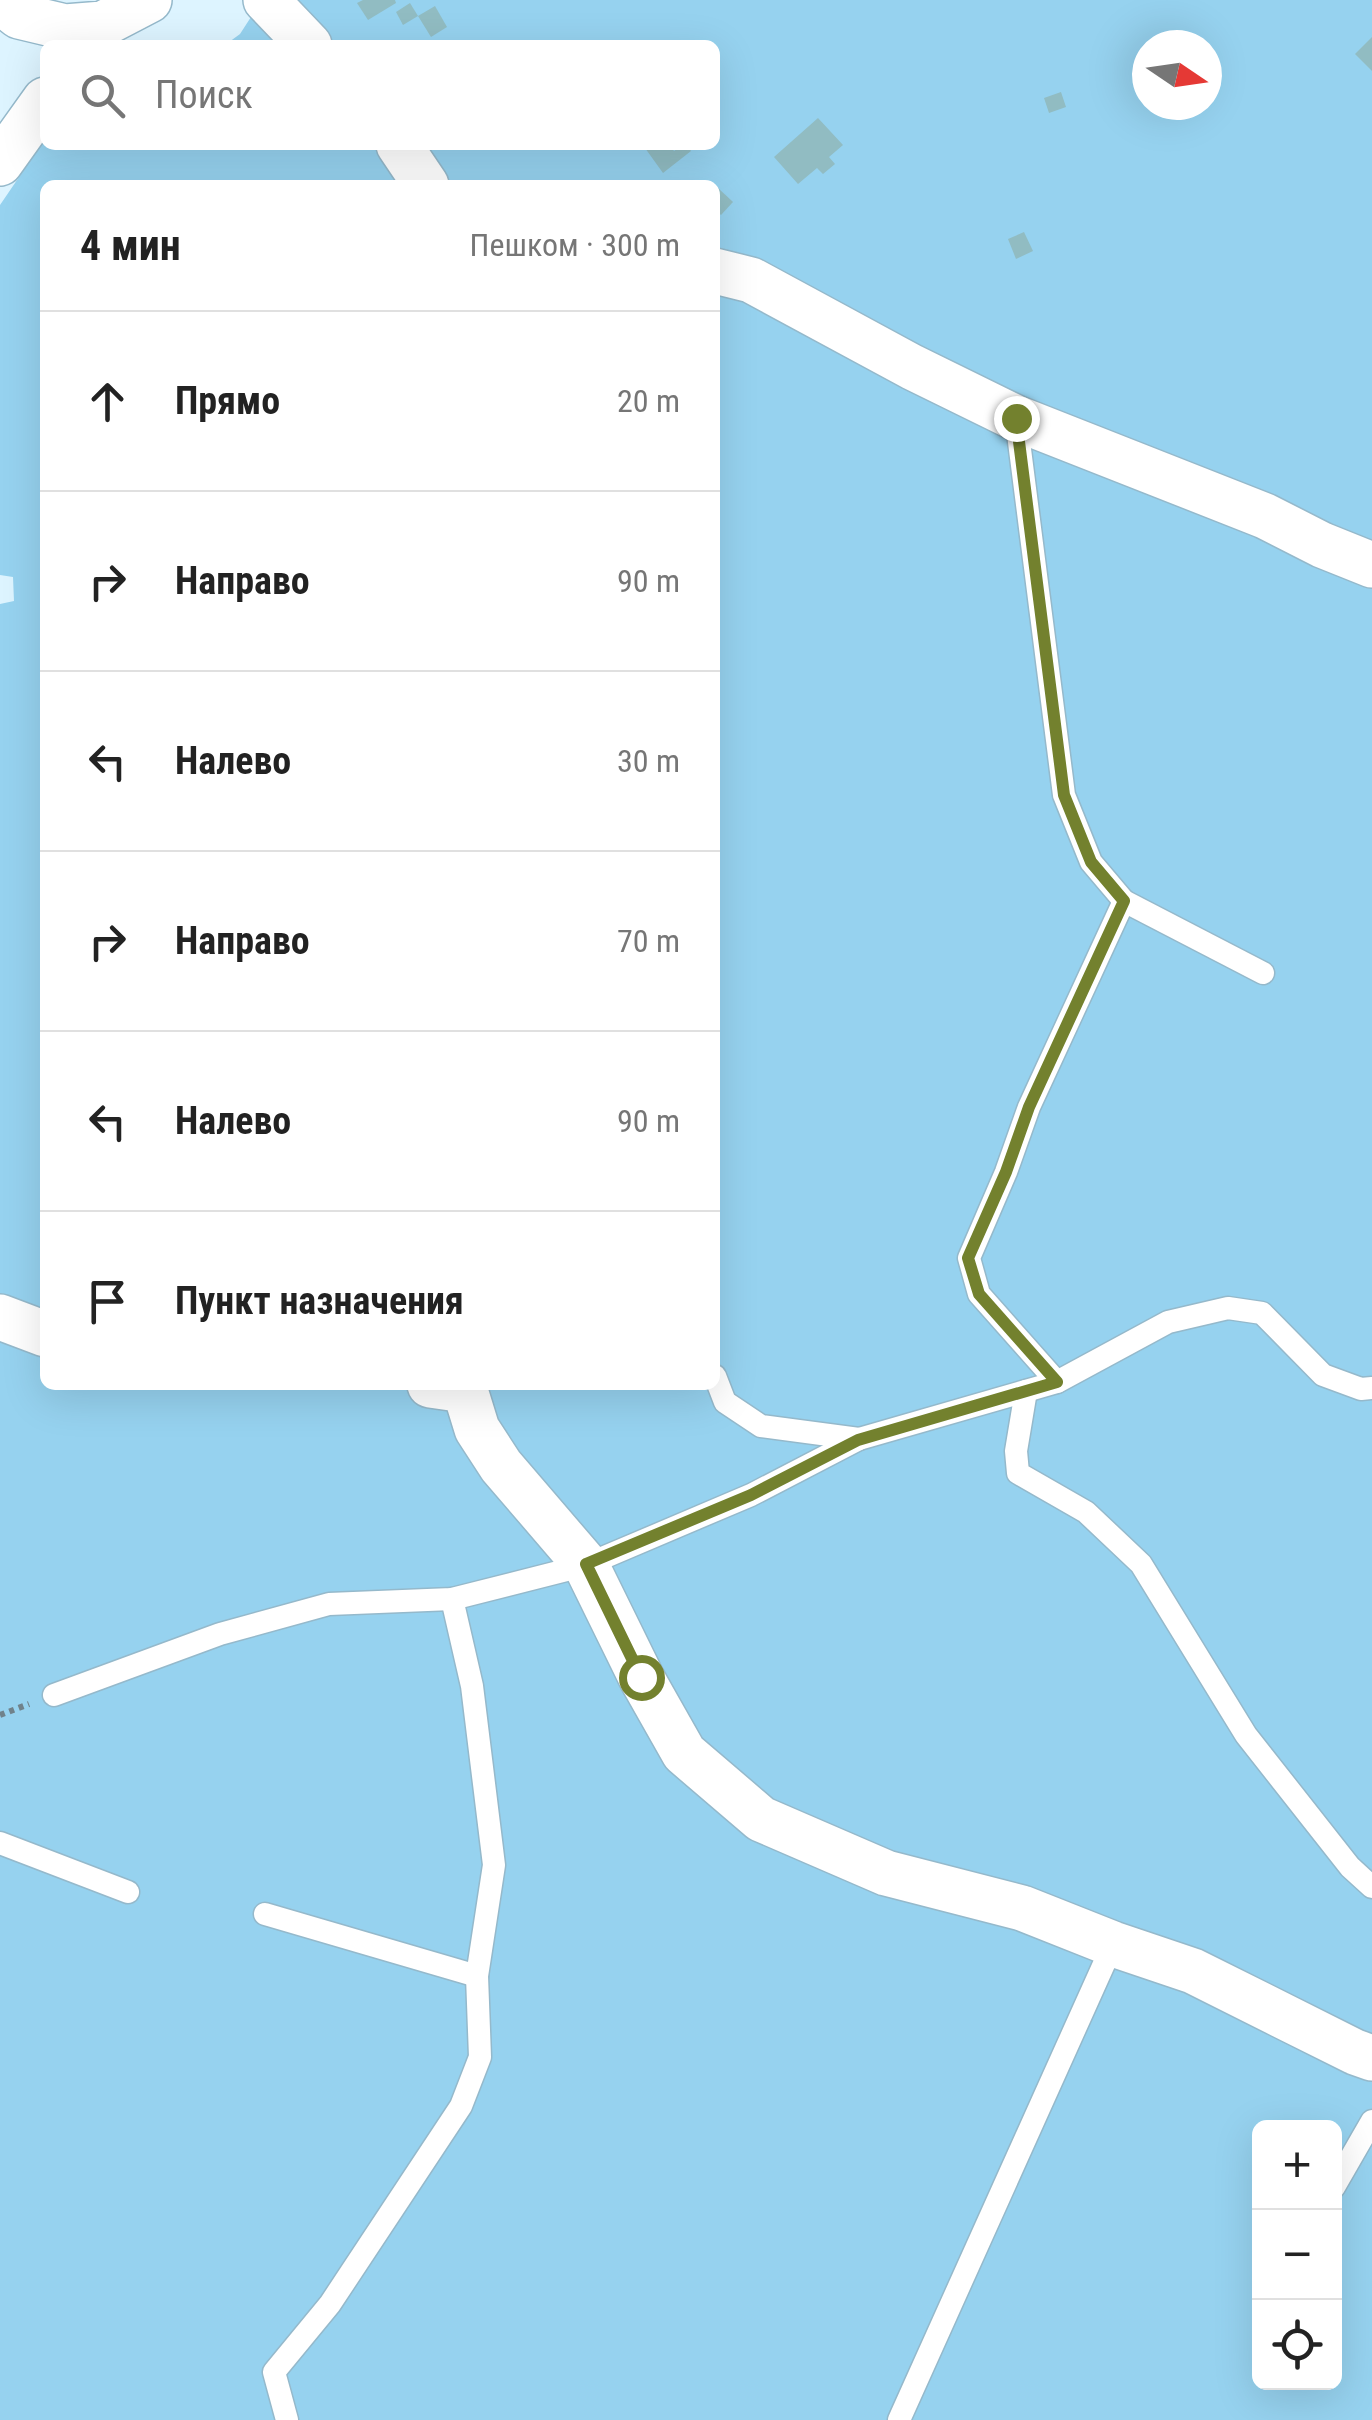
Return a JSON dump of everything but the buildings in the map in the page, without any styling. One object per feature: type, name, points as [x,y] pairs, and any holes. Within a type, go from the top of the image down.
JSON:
[{"type":"street","points":[[0,0],[19,16],[95,34],[150,0]]},
{"type":"street","points":[[266,0],[304,40]]},
{"type":"street","points":[[0,163],[40,107]]},
{"type":"street","points":[[402,150],[423,180]]},
{"type":"street","points":[[720,273],[751,280],[1016,418],[1264,516],[1372,565]]},
{"type":"street","points":[[0,1317],[40,1332]]},
{"type":"street","points":[[465,1390],[477,1429],[500,1466],[586,1564],[641,1677],[684,1753],[761,1819],[886,1874],[1022,1908],[1194,1971],[1372,2058]]},
{"type":"lane","points":[[1016,418],[1064,795],[1091,862],[1124,901],[1263,973]]},
{"type":"lane","points":[[1057,1382],[979,1294],[968,1258],[1006,1172],[1029,1107],[1124,901]]},
{"type":"lane","points":[[54,1695],[220,1634],[328,1604],[452,1599],[586,1564],[751,1495],[858,1440],[1057,1382],[1168,1322],[1228,1308],[1262,1313],[1323,1375],[1361,1389],[1372,1388]]},
{"type":"lane","points":[[720,1389],[725,1402],[761,1426],[858,1440]]},
{"type":"lane","points":[[1026,1391],[1016,1451],[1018,1472],[1086,1512],[1142,1564],[1246,1735],[1350,1867],[1372,1887]]},
{"type":"lane","points":[[287,2420],[274,2372],[330,2304],[461,2106],[480,2056],[477,1976],[494,1865],[472,1686],[452,1599]]},
{"type":"lane","points":[[0,1843],[128,1892]]},
{"type":"lane","points":[[265,1914],[477,1976]]},
{"type":"lane","points":[[900,2420],[1113,1944]]},
{"type":"lane","points":[[1342,2173],[1372,2122]]},
{"type":"shaded area","points":[[262,0],[1372,0],[1372,2420],[0,2420],[0,604],[14,601],[13,577],[0,575],[0,205],[40,146],[40,150],[720,150],[720,40],[232,40]]},
{"type":"route","points":[[641,1677],[586,1564],[751,1495],[858,1440],[1057,1382],[979,1294],[968,1258],[1006,1172],[1029,1107],[1124,901],[1091,862],[1064,795],[1016,418]]}]
